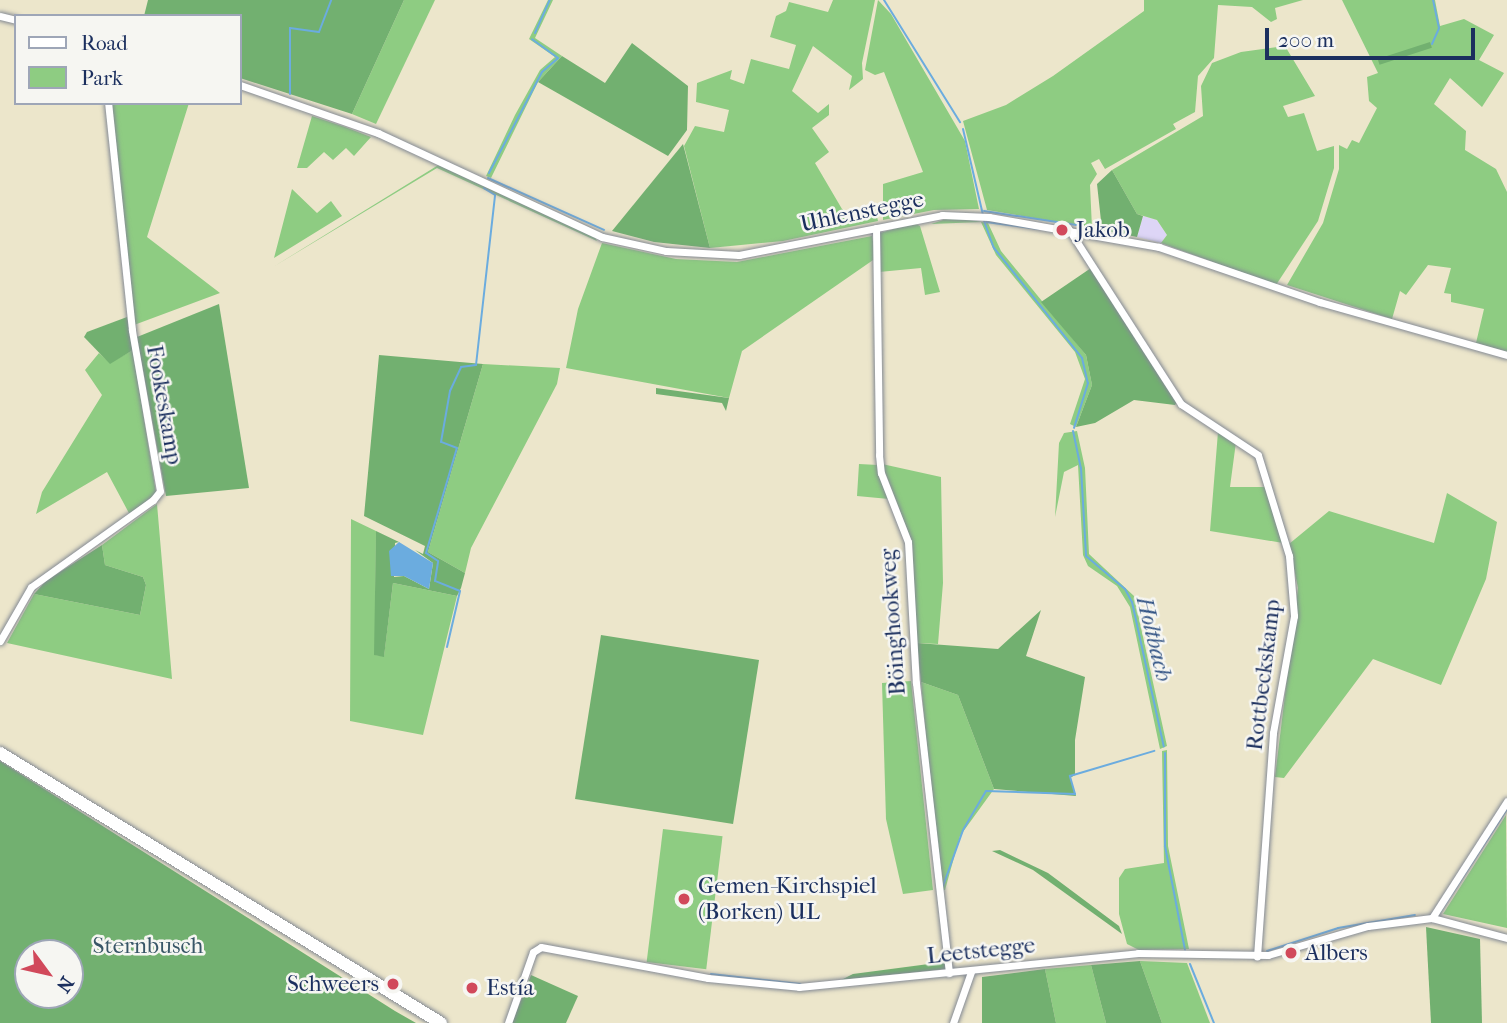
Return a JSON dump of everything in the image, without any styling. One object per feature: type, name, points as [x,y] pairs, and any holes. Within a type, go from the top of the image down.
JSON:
[{"type":"main road","points":[[0,752],[441,1023]]},
{"type":"street","name":"Uhlenstegge","points":[[242,86],[378,133],[602,237],[666,251],[738,255],[942,215],[984,217],[1068,228],[1159,247],[1320,302],[1507,355]]},
{"type":"street","name":"Fookeskamp","points":[[0,641],[31,587],[153,500],[160,491],[132,330],[108,105]]},
{"type":"street","name":"Böinghookweg","points":[[876,228],[879,455],[881,473],[908,541],[916,683],[949,973]]},
{"type":"street","name":"Rottbeckskamp","points":[[1068,228],[1181,404],[1258,455],[1289,556],[1294,616],[1273,733],[1257,956]]},
{"type":"street","points":[[1432,918],[1507,801]]},
{"type":"street","name":"Leetstegge","points":[[508,1023],[536,947],[708,978],[799,988],[1138,953],[1257,956],[1368,926],[1432,918],[1507,939]]},
{"type":"street","points":[[953,1023],[971,972]]},
{"type":"shaded area","points":[[1143,216],[1157,220],[1167,235],[1161,243],[1137,237]]},
{"type":"green space","points":[[148,0],[404,0],[352,114],[242,79],[242,14],[144,14]]},
{"type":"green space","points":[[404,0],[435,0],[376,124],[352,114]]},
{"type":"green space","points":[[548,0],[553,0],[535,38],[562,56],[538,82],[491,178],[486,176],[515,115],[540,70],[555,57],[529,39]]},
{"type":"green space","points":[[833,0],[875,0],[862,63],[863,79],[849,90],[852,76],[813,46],[792,91],[818,113],[829,104],[829,115],[812,128],[829,152],[815,163],[842,209],[855,218],[874,204],[878,221],[783,241],[710,248],[684,146],[695,126],[724,132],[729,110],[696,102],[697,83],[732,70],[730,79],[744,84],[751,59],[789,69],[796,45],[770,37],[776,16],[786,11],[789,2],[828,12]]},
{"type":"green space","points":[[878,0],[891,14],[965,141],[979,209],[934,210],[883,220],[883,184],[923,172],[884,72],[875,75],[865,70]]},
{"type":"green space","points":[[1144,0],[1303,0],[1275,8],[1277,19],[1271,22],[1252,7],[1218,5],[1214,58],[1198,76],[1195,112],[1173,124],[1176,129],[1105,169],[1099,159],[1091,163],[1097,174],[1090,185],[1092,228],[987,210],[963,121],[1006,105],[1053,76],[1144,11]]},
{"type":"green space","points":[[1342,0],[1435,0],[1440,26],[1464,19],[1494,35],[1479,60],[1504,73],[1482,107],[1450,78],[1434,104],[1466,131],[1465,150],[1496,169],[1507,192],[1507,352],[1476,343],[1484,309],[1451,302],[1451,294],[1444,293],[1451,268],[1428,265],[1406,295],[1400,291],[1392,319],[1287,285],[1323,223],[1339,169],[1339,145],[1347,149],[1352,140],[1359,143],[1377,108],[1369,101],[1367,77],[1378,73]]},
{"type":"green space","points":[[1430,42],[1432,48],[1380,65],[1378,59]]},
{"type":"green space","points":[[632,43],[688,86],[687,130],[668,156],[538,82],[562,56],[605,83]]},
{"type":"green space","points":[[1285,46],[1315,96],[1283,106],[1288,117],[1304,113],[1317,151],[1334,146],[1334,168],[1318,221],[1276,285],[1161,243],[1167,235],[1157,220],[1137,214],[1112,170],[1203,116],[1201,86],[1212,63],[1241,52]]},
{"type":"green space","points":[[112,105],[188,105],[147,237],[220,293],[134,325]]},
{"type":"green space","points":[[312,116],[371,137],[354,156],[346,148],[333,160],[324,152],[307,168],[297,168]]},
{"type":"green space","points":[[683,144],[710,248],[654,242],[612,231]]},
{"type":"green space","points":[[440,164],[594,235],[597,241],[437,168],[273,267]]},
{"type":"green space","points":[[1112,170],[1137,214],[1143,216],[1137,237],[1102,230],[1097,184]]},
{"type":"green space","points":[[292,189],[317,213],[331,201],[342,216],[274,258]]},
{"type":"green space","points":[[952,217],[988,223],[1001,251],[1086,355],[1092,385],[1076,427],[1070,424],[1085,379],[1075,352],[996,255],[981,222],[931,224]]},
{"type":"green space","points":[[914,223],[920,226],[940,292],[925,295],[921,268],[879,272],[880,233]]},
{"type":"green space","points":[[872,236],[876,258],[742,351],[729,398],[566,368],[578,309],[602,243],[676,259],[737,262]]},
{"type":"green space","points":[[1091,268],[1177,402],[1175,405],[1134,400],[1095,423],[1076,427],[1092,385],[1086,355],[1041,302]]},
{"type":"green space","points":[[219,304],[249,488],[166,496],[137,337]]},
{"type":"green space","points":[[127,317],[133,350],[110,364],[84,337],[87,332]]},
{"type":"green space","points":[[133,350],[156,493],[130,515],[107,472],[36,514],[42,492],[102,395],[85,370],[99,353],[110,363]]},
{"type":"green space","points":[[379,355],[483,364],[428,552],[465,573],[461,588],[457,596],[393,583],[384,657],[374,655],[376,531],[399,542],[395,543],[394,577],[404,576],[429,589],[433,563],[415,550],[423,554],[425,546],[364,516]]},
{"type":"green space","points":[[483,364],[560,368],[557,384],[471,548],[465,573],[428,552]]},
{"type":"green space","points":[[656,388],[729,398],[726,411],[722,403],[656,394]]},
{"type":"green space","points":[[1077,431],[1085,468],[1089,554],[1134,596],[1167,746],[1160,749],[1130,607],[1117,586],[1088,566],[1083,555],[1078,465],[1064,472],[1055,517],[1059,443],[1064,433]]},
{"type":"green space","points":[[1218,432],[1236,442],[1230,487],[1265,487],[1283,543],[1210,531]]},
{"type":"green space","points":[[859,464],[878,465],[889,499],[857,496]]},
{"type":"green space","points":[[882,464],[941,477],[943,583],[938,644],[917,643],[912,542]]},
{"type":"green space","points":[[1447,493],[1497,522],[1486,579],[1441,685],[1373,659],[1284,778],[1275,777],[1298,588],[1289,544],[1329,511],[1434,543]]},
{"type":"green space","points":[[157,504],[172,679],[7,643],[34,594],[140,615],[146,585],[143,577],[105,565],[102,545]]},
{"type":"green space","points":[[351,519],[376,531],[375,655],[384,656],[393,583],[457,596],[423,735],[350,721]]},
{"type":"green space","points":[[102,545],[105,565],[143,577],[146,585],[140,615],[34,594],[46,581]]},
{"type":"green space","points":[[1041,610],[1026,656],[1085,677],[1075,740],[1075,775],[1070,778],[1076,796],[994,789],[958,695],[921,682],[917,643],[998,649]]},
{"type":"green space","points":[[601,635],[759,660],[733,824],[575,799]]},
{"type":"green space","points":[[911,681],[933,890],[903,894],[886,819],[882,683]]},
{"type":"green space","points":[[921,682],[958,695],[994,789],[960,836],[945,890],[940,891]]},
{"type":"green space","points":[[1167,750],[1168,846],[1189,949],[1139,950],[1127,944],[1119,914],[1119,878],[1125,869],[1164,863],[1162,751]]},
{"type":"green space","name":"Sternbusch","points":[[0,761],[395,1011],[416,1023],[0,1023]]},
{"type":"green space","points":[[1506,815],[1507,928],[1443,914]]},
{"type":"green space","name":"Gemen-Kirchspiel (Borken) UL","points":[[663,829],[723,836],[706,969],[647,962]]},
{"type":"green space","points":[[1000,850],[1048,873],[1119,926],[1122,934],[1033,870],[992,851]]},
{"type":"green space","points":[[1426,927],[1480,939],[1482,1023],[1431,1023]]},
{"type":"green space","points":[[1140,961],[1187,963],[1210,1023],[1162,1023]]},
{"type":"green space","points":[[1140,961],[1162,1023],[1106,1023],[1091,965]]},
{"type":"green space","points":[[944,962],[946,969],[841,980],[853,974]]},
{"type":"green space","points":[[1091,965],[1106,1023],[1056,1023],[1045,969]]},
{"type":"green space","points":[[1045,969],[1056,1023],[982,1023],[982,977]]},
{"type":"green space","points":[[531,975],[578,996],[566,1023],[512,1023]]},
{"type":"water","points":[[399,542],[433,563],[429,589],[404,576],[391,576],[389,551]]},
{"type":"waterway","points":[[290,94],[290,28],[319,32],[331,0]]},
{"type":"waterway","points":[[535,33],[550,0]]},
{"type":"waterway","name":"Holtbach","points":[[884,0],[960,122]]},
{"type":"waterway","points":[[1432,44],[1439,28],[1433,0]]},
{"type":"waterway","points":[[489,173],[542,72],[558,58],[532,39]]},
{"type":"waterway","name":"Holtbach","points":[[963,129],[983,215]]},
{"type":"waterway","points":[[488,178],[604,230]]},
{"type":"waterway","points":[[447,647],[460,591],[435,581],[438,561],[426,553],[457,448],[441,442],[450,391],[461,367],[476,365],[495,195],[484,188]]},
{"type":"waterway","points":[[984,211],[1083,226]]},
{"type":"waterway","name":"Holtbach","points":[[984,221],[994,248],[1082,358],[1088,383],[1074,428]]},
{"type":"waterway","points":[[986,222],[1039,229]]},
{"type":"waterway","name":"Holtbach","points":[[1073,431],[1081,468],[1086,556],[1125,589],[1132,602],[1164,747]]},
{"type":"waterway","points":[[943,886],[963,830],[986,791],[1075,794],[1070,776],[1154,751]]},
{"type":"waterway","name":"Holtbach","points":[[1165,753],[1165,846],[1185,950]]},
{"type":"waterway","points":[[1440,912],[1507,809]]},
{"type":"waterway","points":[[1267,951],[1338,928],[1415,915]]},
{"type":"waterway","name":"Holtbach","points":[[1190,964],[1214,1023]]},
{"type":"waterway","points":[[711,974],[800,984]]},
{"type":"place","name":"Jakob","points":[[1062,230]]},
{"type":"place","name":"Gemen-Kirchspiel (Borken) UL","points":[[684,899]]},
{"type":"place","name":"Albers","points":[[1291,953]]},
{"type":"place","name":"Schweers","points":[[393,984]]},
{"type":"place","name":"Estía","points":[[472,988]]}]
